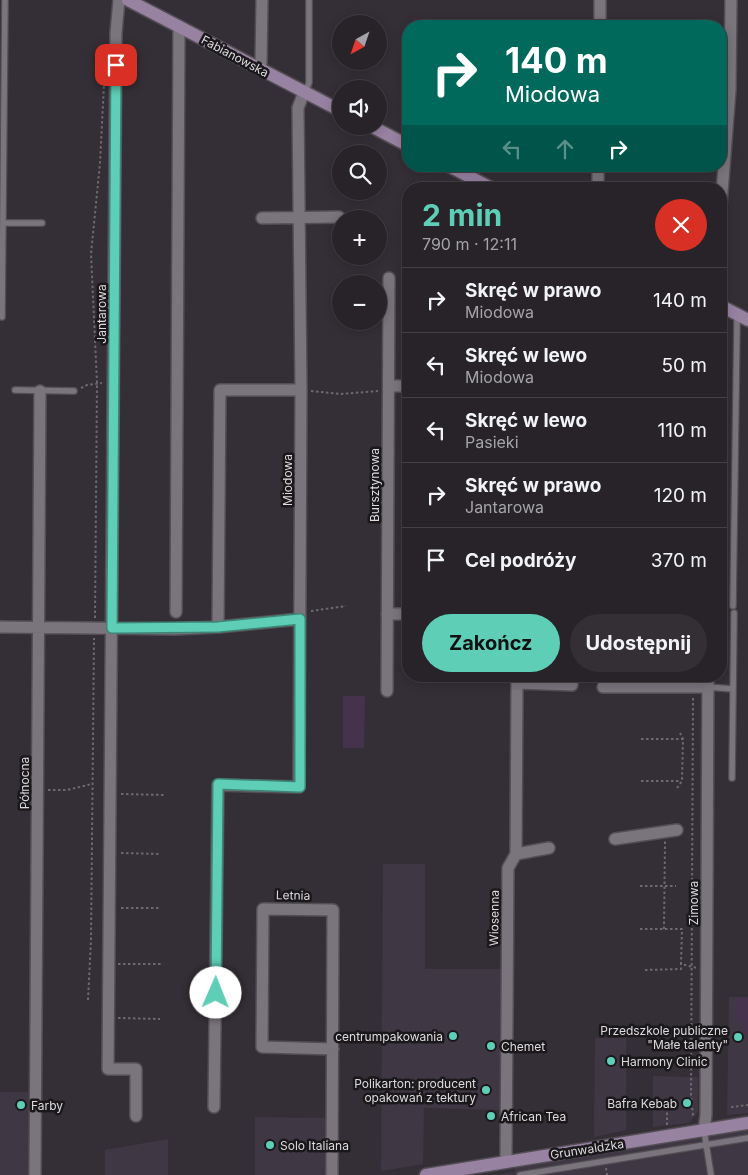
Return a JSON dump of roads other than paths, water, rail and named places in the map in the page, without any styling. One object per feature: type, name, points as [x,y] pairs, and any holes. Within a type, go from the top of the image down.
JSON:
[{"type":"street","name":"Jantarowa","points":[[119,0],[116,42],[108,1069],[136,1069],[136,1116]]},
{"type":"street","name":"Fabianowska","points":[[128,0],[141,3],[179,26],[332,106]]},
{"type":"street","points":[[258,68],[261,63],[262,0]]},
{"type":"street","points":[[600,0],[600,20]]},
{"type":"street","points":[[727,128],[730,90],[731,0]]},
{"type":"street","points":[[176,612],[179,26]]},
{"type":"street","name":"Miodowa","points":[[214,1107],[218,784],[300,787],[301,390],[298,108],[304,92]]},
{"type":"street","points":[[387,134],[402,142]]},
{"type":"street","points":[[460,172],[480,182]]},
{"type":"street","points":[[262,218],[332,217]]},
{"type":"street","name":"Bursztynowa","points":[[387,691],[389,278]]},
{"type":"street","points":[[727,310],[742,320]]},
{"type":"street","points":[[389,388],[402,387]]},
{"type":"street","points":[[218,627],[220,390],[301,390]]},
{"type":"street","name":"Północna","points":[[35,1175],[40,391]]},
{"type":"street","points":[[387,614],[402,614]]},
{"type":"street","points":[[0,627],[218,627],[300,619]]},
{"type":"street","name":"Wiosenna","points":[[511,1161],[508,868],[516,854],[516,682]]},
{"type":"street","points":[[538,682],[572,685]]},
{"type":"street","points":[[603,686],[693,687],[708,682]]},
{"type":"street","name":"Zimowa","points":[[704,1130],[706,1115],[708,682]]},
{"type":"street","points":[[615,839],[677,830]]},
{"type":"street","points":[[516,854],[549,848]]},
{"type":"street","name":"Letnia","points":[[332,1175],[333,1049],[333,910],[262,909],[262,1047],[333,1049]]},
{"type":"street","name":"Grunwaldzka","points":[[426,1175],[748,1123]]},
{"type":"lane","points":[[2,318],[4,0]]},
{"type":"lane","points":[[304,92],[309,83],[309,0]]},
{"type":"lane","points":[[4,223],[42,223]]},
{"type":"lane","points":[[734,606],[735,422],[742,320]]},
{"type":"lane","points":[[15,390],[74,392]]},
{"type":"lane","points":[[727,422],[735,422]]},
{"type":"lane","points":[[732,778],[734,613]]},
{"type":"lane","points":[[708,682],[733,689]]},
{"type":"lane","points":[[704,1130],[711,1175]]},
{"type":"lane","points":[[511,1161],[519,1175],[748,1138]]},
{"type":"place","name":"centrumpakowania","points":[[453,1036]]},
{"type":"place","name":"Przedszkole publiczne \"Małe talenty\"","points":[[738,1037]]},
{"type":"place","name":"Chemet","points":[[491,1046]]},
{"type":"place","name":"Harmony Clinic","points":[[611,1061]]},
{"type":"place","name":"Polikarton: producent opakowań z tektury","points":[[486,1090]]},
{"type":"place","name":"Bafra Kebab","points":[[687,1103]]},
{"type":"place","name":"Farby","points":[[21,1105]]},
{"type":"place","name":"African Tea","points":[[491,1116]]},
{"type":"place","name":"Solo Italiana","points":[[270,1145]]}]
